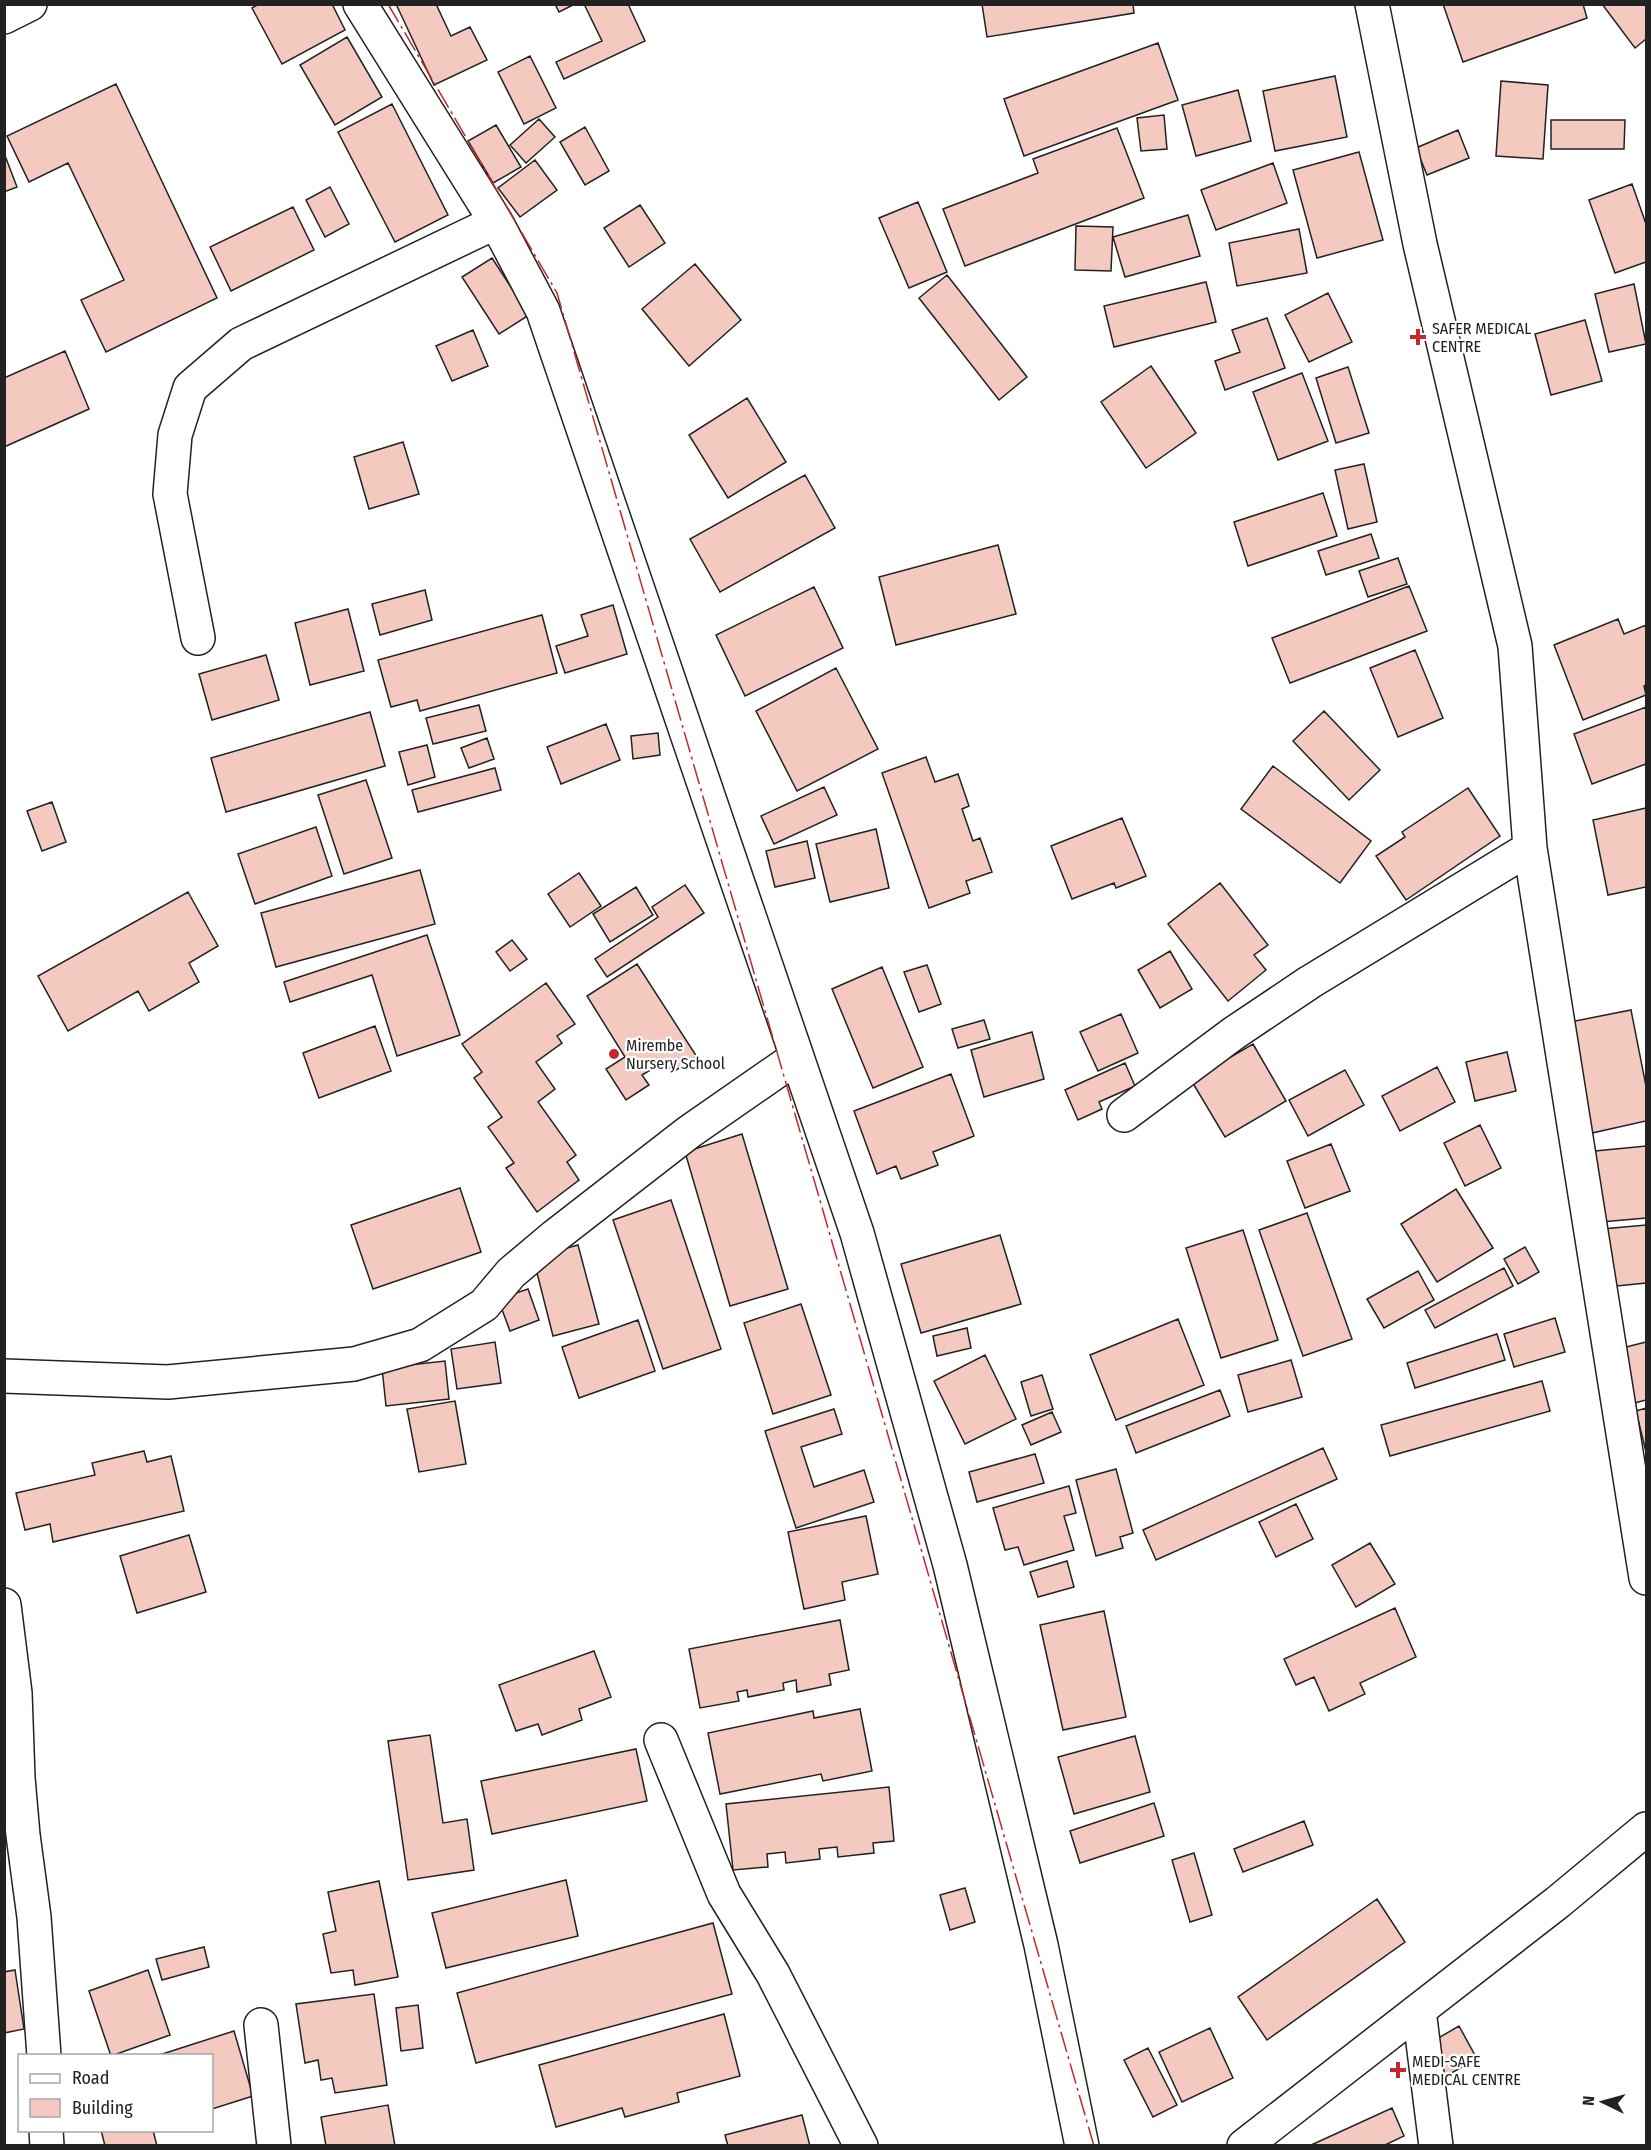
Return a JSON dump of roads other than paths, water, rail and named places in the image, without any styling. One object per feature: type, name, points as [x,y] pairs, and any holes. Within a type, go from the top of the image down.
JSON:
[{"type":"street","points":[[4,17],[30,4]]},
{"type":"street","points":[[360,4],[495,222],[543,311],[856,1233],[950,1566],[1041,1945],[1082,2145]]},
{"type":"street","points":[[1372,4],[1420,244],[1515,646],[1530,848],[1647,1578]]},
{"type":"street","points":[[198,638],[170,494],[175,435],[190,388],[241,344],[495,222]]},
{"type":"street","points":[[1124,1114],[1234,1033],[1310,982],[1530,848]]},
{"type":"street","points":[[4,1376],[168,1382],[354,1364],[420,1346],[484,1305],[511,1274],[555,1236],[690,1132],[796,1057]]},
{"type":"street","points":[[4,1605],[15,1693],[18,1778],[34,1917],[44,2054]]},
{"type":"street","points":[[661,1740],[724,1894],[773,1974],[861,2145]]},
{"type":"street","points":[[1244,2145],[1558,1902],[1647,1829]]},
{"type":"street","points":[[1419,2010],[1436,2145]]},
{"type":"street","points":[[261,2025],[274,2145]]},
{"type":"place","name":"SAFER MEDICAL CENTRE","points":[[1418,337]]},
{"type":"place","name":"Mirembe Nursery School","points":[[614,1054]]},
{"type":"place","name":"MEDI-SAFE MEDICAL CENTRE","points":[[1398,2070]]}]
